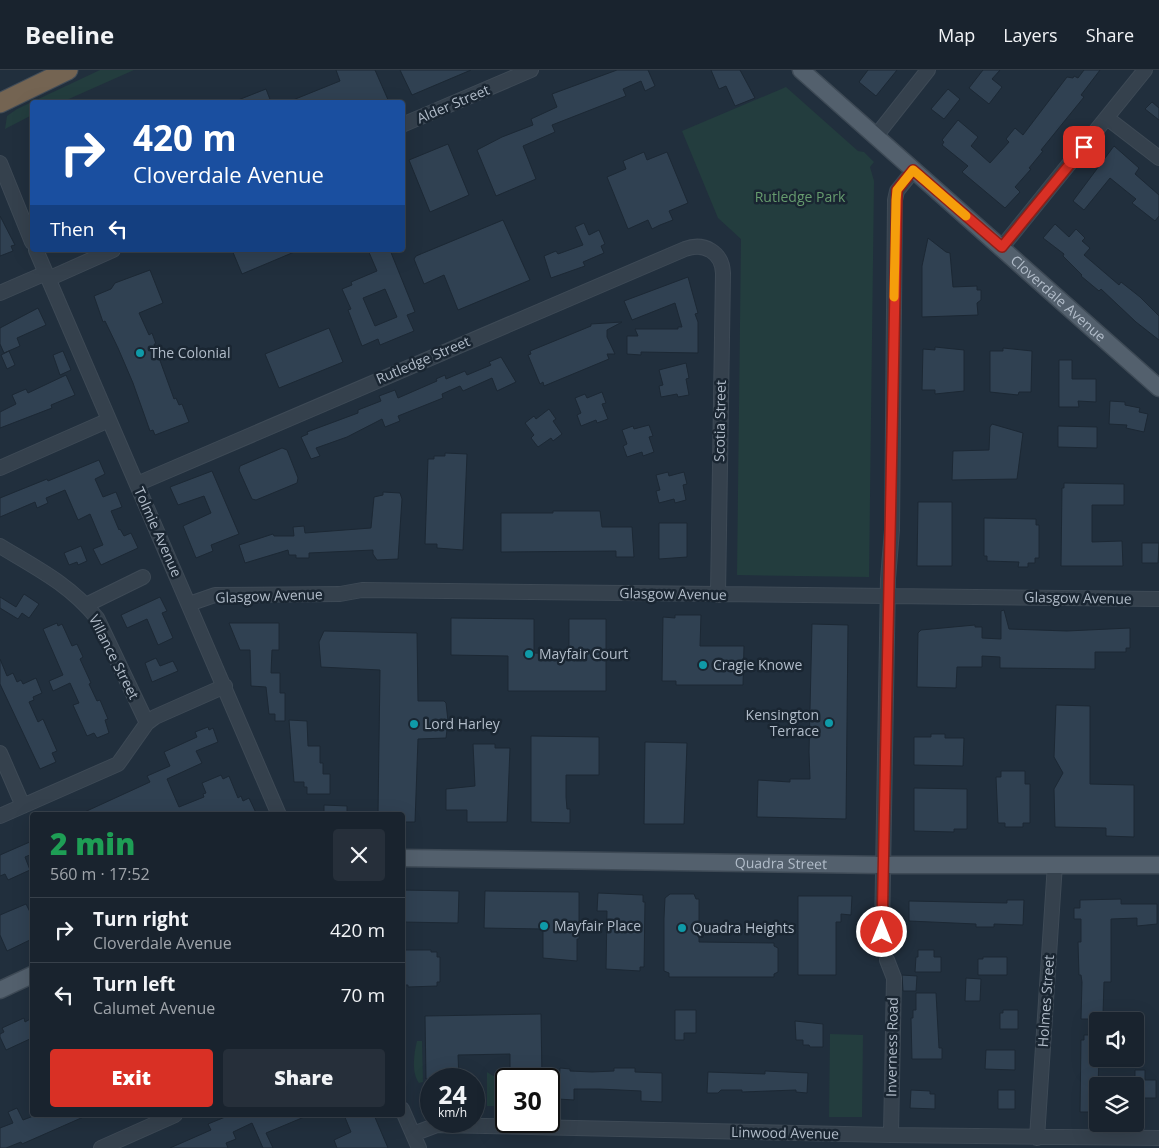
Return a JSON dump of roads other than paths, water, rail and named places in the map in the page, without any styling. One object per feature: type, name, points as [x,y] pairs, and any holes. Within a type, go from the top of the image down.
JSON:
[{"type":"highway","points":[[0,103],[68,70]]},
{"type":"main road","name":"Cloverdale Avenue","points":[[801,70],[1159,388]]},
{"type":"main road","name":"Quadra Street","points":[[405,858],[882,865],[1159,865]]},
{"type":"main road","points":[[0,990],[30,977]]},
{"type":"street","name":"Alder Street","points":[[405,124],[532,70]]},
{"type":"street","points":[[876,136],[928,70]]},
{"type":"street","points":[[1002,247],[1145,70]]},
{"type":"street","points":[[1107,118],[1159,158]]},
{"type":"street","points":[[0,163],[30,237]]},
{"type":"street","points":[[882,932],[888,594],[892,530],[896,200],[897,190],[913,170]]},
{"type":"street","name":"Rutledge Street","points":[[137,484],[685,248],[699,246],[711,250]]},
{"type":"street","name":"Scotia Street","points":[[711,250],[720,260],[723,273],[718,595]]},
{"type":"street","name":"Tolmie Avenue","points":[[37,252],[278,812]]},
{"type":"street","points":[[0,293],[108,252]]},
{"type":"street","points":[[0,468],[109,420]]},
{"type":"street","name":"Villance Street","points":[[0,546],[73,592],[97,618],[147,723]]},
{"type":"street","points":[[86,605],[143,577]]},
{"type":"street","name":"Glasgow Avenue","points":[[189,604],[215,595],[340,594],[362,590],[718,595],[888,594],[1159,599]]},
{"type":"street","points":[[0,816],[118,764],[147,723],[160,714],[225,686]]},
{"type":"street","points":[[0,753],[23,806]]},
{"type":"street","name":"Holmes Street","points":[[1037,1138],[1055,864]]},
{"type":"street","name":"Inverness Road","points":[[888,960],[894,978],[891,1136]]},
{"type":"street","points":[[405,1116],[419,1148]]},
{"type":"street","points":[[101,1148],[171,1117]]},
{"type":"street","name":"Linwood Avenue","points":[[413,1134],[437,1125],[454,1125],[891,1136],[1159,1138]]},
{"type":"place","name":"The Colonial","points":[[140,353]]},
{"type":"place","name":"Mayfair Court","points":[[529,654]]},
{"type":"place","name":"Cragie Knowe","points":[[703,665]]},
{"type":"place","name":"Kensington Terrace","points":[[829,723]]},
{"type":"place","name":"Lord Harley","points":[[414,724]]},
{"type":"place","name":"Mayfair Place","points":[[544,926]]},
{"type":"place","name":"Quadra Heights","points":[[682,928]]},
{"type":"park label","name":"Rutledge Park","points":[[800,197]]}]
